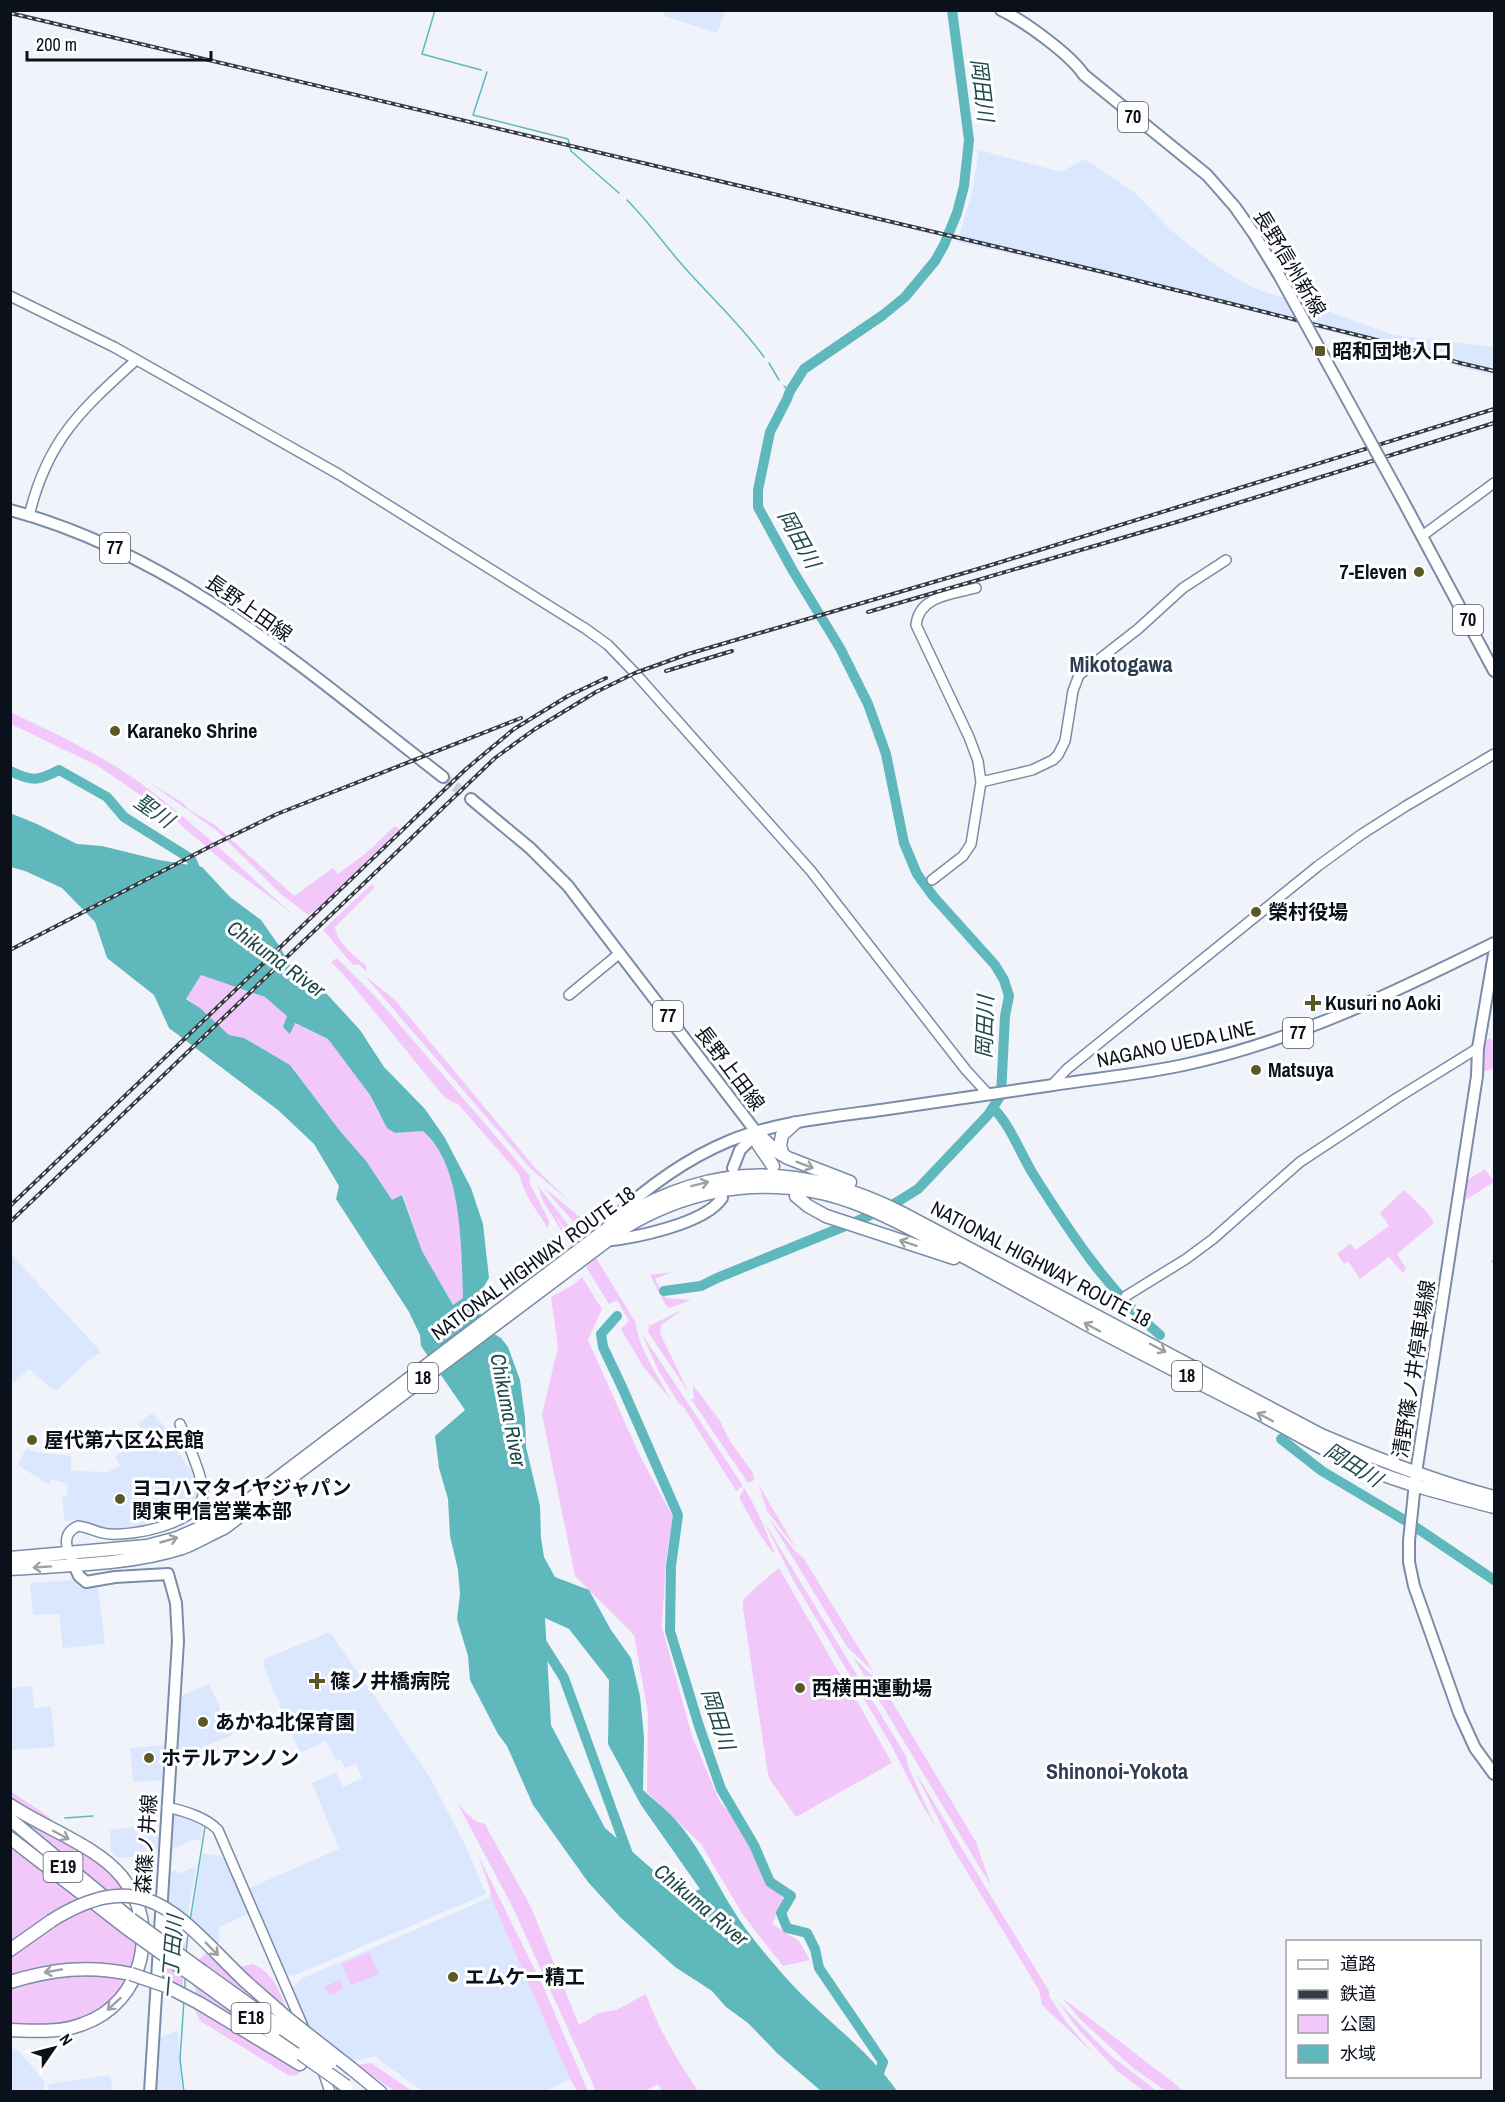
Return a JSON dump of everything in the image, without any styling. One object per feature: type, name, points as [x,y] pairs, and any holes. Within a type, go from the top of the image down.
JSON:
[{"type":"highway","points":[[783,1155],[780,1146],[782,1135],[795,1123]]},
{"type":"highway","points":[[757,1132],[783,1155],[876,1196]]},
{"type":"highway","points":[[757,1132],[758,1144],[772,1166]]},
{"type":"highway","name":"NATIONAL HIGHWAY ROUTE 18","points":[[14,1570],[147,1546],[177,1538],[253,1502],[593,1244],[629,1214],[664,1196],[699,1184],[732,1177],[768,1175],[808,1179],[876,1196],[939,1225],[982,1261]]},
{"type":"highway","name":"NATIONAL HIGHWAY ROUTE 18","points":[[593,1244],[657,1210],[700,1195],[728,1189],[772,1187],[829,1195],[859,1204],[982,1261],[1086,1324],[1371,1471],[1494,1497]]},
{"type":"highway","points":[[796,1196],[813,1210],[832,1218],[867,1230],[982,1261]]},
{"type":"highway","name":"NATIONAL HIGHWAY ROUTE 18","points":[[1416,1479],[1494,1508]]},
{"type":"highway","name":"NATIONAL HIGHWAY ROUTE 18","points":[[10,1558],[72,1559]]},
{"type":"highway","points":[[10,1805],[92,1852],[113,1868],[127,1884],[138,1903],[144,1935],[142,1957],[135,1978],[122,1997],[104,2013],[84,2024],[70,2028],[45,2031],[10,2030]]},
{"type":"highway","points":[[10,1819],[130,1924]]},
{"type":"highway","name":"E19","points":[[10,1825],[112,1911]]},
{"type":"highway","name":"E19","points":[[10,1840],[112,1911]]},
{"type":"highway","name":"E18","points":[[10,1950],[51,1921],[78,1905],[96,1898],[122,1896],[148,1900],[188,1924],[348,2084],[380,2091]]},
{"type":"highway","name":"E18","points":[[112,1911],[201,1976],[301,2059]]},
{"type":"highway","name":"E18","points":[[10,1982],[47,1972],[81,1968],[132,1974],[166,1986],[348,2084],[373,2091]]},
{"type":"highway","name":"E18","points":[[201,1976],[285,2023]]},
{"type":"main road","name":"長野信州新線","points":[[1001,10],[1062,53],[1125,110],[1207,175],[1235,207],[1279,275],[1494,671]]},
{"type":"main road","name":"長野上田線","points":[[10,510],[105,543],[193,591],[266,641],[443,777]]},
{"type":"main road","name":"長野上田線","points":[[471,798],[524,842],[559,876],[757,1132],[795,1123],[988,1094]]},
{"type":"main road","name":"NAGANO UEDA LINE","points":[[988,1094],[1162,1070],[1270,1043],[1370,1004],[1494,944]]},
{"type":"main road","name":"清野篠ノ井停車場線","points":[[1494,954],[1478,1048],[1474,1098],[1416,1479],[1409,1541],[1409,1562],[1414,1586],[1459,1713],[1475,1748],[1494,1774]]},
{"type":"main road","points":[[733,1168],[741,1150],[757,1132]]},
{"type":"main road","name":"77","points":[[593,1244],[628,1206],[675,1170],[727,1142],[757,1132]]},
{"type":"main road","points":[[593,1244],[640,1235],[699,1217],[714,1209],[722,1198]]},
{"type":"main road","name":"森篠ノ井線","points":[[72,1559],[79,1576],[86,1582],[115,1577],[168,1574],[178,1618],[150,2091]]},
{"type":"street","points":[[10,296],[136,360],[340,475],[524,589],[608,645],[641,679],[811,871],[959,1061],[988,1094]]},
{"type":"street","points":[[29,516],[44,469],[60,438],[83,409],[136,360]]},
{"type":"street","points":[[1422,536],[1494,483]]},
{"type":"street","points":[[981,782],[1032,770],[1053,760],[1065,741],[1073,691],[1079,675],[1138,628],[1183,588],[1226,560]]},
{"type":"street","points":[[932,880],[963,856],[971,844],[981,782],[978,761],[969,736],[916,625],[917,614],[922,607],[936,598],[976,588]]},
{"type":"street","points":[[1052,1085],[1067,1070],[1318,866],[1406,806],[1494,754]]},
{"type":"street","points":[[569,995],[620,953]]},
{"type":"street","points":[[1126,1296],[1186,1259],[1213,1239],[1300,1162],[1478,1048]]},
{"type":"street","points":[[72,1559],[67,1546],[67,1534],[78,1526],[103,1534],[137,1533],[168,1524],[195,1508],[203,1494],[180,1424]]},
{"type":"street","points":[[167,1807],[202,1819],[218,1830],[283,1983],[325,2074],[330,2091]]},
{"type":"shaded area","points":[[666,10],[725,11],[717,33],[664,16]]},
{"type":"shaded area","points":[[979,150],[1061,172],[1085,159],[1135,193],[1172,231],[1194,249],[1248,285],[1393,335],[1494,347],[1494,375],[1168,289],[957,242],[972,193]]},
{"type":"shaded area","points":[[11,1254],[101,1352],[91,1358],[57,1390],[53,1390],[29,1369],[11,1385]]},
{"type":"shaded area","points":[[152,1413],[166,1428],[199,1486],[197,1497],[191,1506],[163,1521],[130,1530],[105,1529],[80,1519],[65,1522],[62,1498],[66,1497],[68,1484],[51,1479],[49,1485],[18,1465],[26,1448],[36,1452],[71,1456],[71,1471],[108,1472],[120,1466],[115,1456],[145,1434],[138,1424]]},
{"type":"shaded area","points":[[72,1580],[79,1587],[98,1588],[105,1644],[63,1648],[59,1614],[33,1615],[30,1583]]},
{"type":"shaded area","points":[[330,1632],[430,1777],[465,1845],[486,1894],[293,1976],[283,1974],[247,1889],[339,1849],[312,1783],[336,1772],[343,1787],[362,1778],[356,1764],[345,1768],[341,1759],[336,1761],[326,1741],[300,1753],[263,1665],[264,1659]]},
{"type":"shaded area","name":"あかね北保育園","points":[[209,1684],[232,1735],[176,1759],[180,1696]]},
{"type":"shaded area","points":[[32,1686],[34,1708],[51,1706],[55,1747],[11,1750],[11,1688]]},
{"type":"shaded area","name":"ホテルアンノン","points":[[166,1745],[166,1780],[133,1782],[130,1748]]},
{"type":"shaded area","points":[[172,1813],[203,1825],[200,1840],[192,1840],[170,1851]]},
{"type":"shaded area","points":[[135,1827],[136,1833],[160,1830],[158,1849],[131,1857],[118,1858],[111,1851],[110,1830]]},
{"type":"shaded area","points":[[202,1853],[227,1858],[249,1914],[219,1927],[219,1943],[214,1943],[191,1921]]},
{"type":"shaded area","points":[[196,1866],[187,1919],[167,1904],[169,1873],[175,1870],[178,1874]]},
{"type":"shaded area","points":[[491,1897],[570,2079],[545,2091],[423,2091],[380,2061],[377,2056],[353,2061],[305,2025],[290,1990],[301,1979]]},
{"type":"shaded area","points":[[178,2030],[182,2091],[155,2092],[158,2038]]},
{"type":"shaded area","points":[[10,2049],[17,2049],[45,2082],[43,2091],[11,2091]]},
{"type":"shaded area","points":[[110,2075],[113,2091],[48,2091],[49,2084]]},
{"type":"green space","points":[[10,712],[93,753],[139,782],[202,833],[302,923],[231,868],[168,814],[98,766],[11,724]]},
{"type":"green space","points":[[147,781],[215,825],[294,896],[333,868],[338,874],[365,854],[395,826],[399,829],[323,904],[308,915],[282,895],[216,830]]},
{"type":"green space","points":[[372,884],[374,888],[335,927],[343,944],[366,965],[366,971],[358,964],[353,965],[323,930]]},
{"type":"green space","points":[[337,958],[375,996],[530,1176],[529,1182],[549,1221],[548,1228],[527,1195],[519,1174],[459,1105],[445,1098],[331,962]]},
{"type":"green space","points":[[201,975],[265,997],[288,1016],[290,1034],[294,1023],[328,1039],[395,1133],[423,1131],[436,1146],[453,1186],[460,1233],[463,1298],[453,1305],[422,1251],[403,1195],[392,1200],[367,1162],[340,1131],[290,1065],[244,1038],[229,1035],[186,998]]},
{"type":"green space","points":[[364,975],[395,1000],[536,1169],[569,1201],[531,1169]]},
{"type":"green space","points":[[1490,1038],[1494,1043],[1494,1068],[1481,1073],[1485,1041]]},
{"type":"green space","points":[[1485,1169],[1494,1182],[1461,1203],[1463,1183]]},
{"type":"green space","points":[[538,1186],[580,1240],[578,1241],[574,1235],[571,1237],[554,1214],[571,1246],[543,1201]]},
{"type":"green space","points":[[543,1187],[592,1227],[585,1235]]},
{"type":"green space","points":[[1404,1190],[1427,1212],[1434,1223],[1397,1254],[1406,1268],[1403,1273],[1389,1257],[1360,1279],[1348,1261],[1344,1264],[1337,1254],[1350,1244],[1356,1250],[1389,1226],[1380,1213]]},
{"type":"green space","points":[[596,1258],[636,1323],[644,1352],[672,1401],[644,1368],[621,1329],[629,1321],[617,1300],[609,1304],[586,1267]]},
{"type":"green space","points":[[672,1272],[655,1279],[666,1298],[691,1300],[670,1308],[666,1306],[650,1275]]},
{"type":"green space","points":[[582,1277],[602,1309],[588,1340],[640,1456],[673,1517],[666,1560],[662,1627],[692,1736],[720,1802],[732,1815],[746,1839],[765,1883],[784,1898],[772,1924],[799,1941],[810,1960],[783,1966],[743,1915],[701,1844],[647,1792],[648,1713],[634,1635],[575,1576],[542,1414],[558,1347],[551,1297],[573,1285]]},
{"type":"green space","points":[[682,1310],[661,1325],[660,1333],[689,1393],[648,1332],[649,1326]]},
{"type":"green space","points":[[642,1334],[743,1486],[736,1491],[658,1370]]},
{"type":"green space","points":[[693,1385],[720,1421],[730,1441],[753,1473],[754,1480],[748,1483],[691,1399],[694,1399]]},
{"type":"green space","points":[[759,1485],[797,1550],[767,1511]]},
{"type":"green space","points":[[744,1488],[757,1511],[775,1554],[760,1534],[739,1498]]},
{"type":"green space","points":[[767,1515],[804,1559],[873,1671],[847,1647]]},
{"type":"green space","points":[[763,1520],[906,1756],[908,1766],[936,1828],[890,1743],[792,1578]]},
{"type":"green space","name":"西横田運動場","points":[[779,1568],[845,1683],[844,1693],[853,1696],[857,1701],[892,1763],[796,1817],[769,1778],[743,1609],[743,1600]]},
{"type":"green space","points":[[853,1657],[882,1685],[976,1842],[991,1886]]},
{"type":"green space","points":[[914,1770],[1049,1991],[1049,1996],[1067,2023],[1093,2053],[1042,2005],[1039,1990],[953,1849]]},
{"type":"green space","points":[[10,1791],[48,1816],[55,1825],[64,1827],[99,1851],[11,1800]]},
{"type":"green space","points":[[458,1804],[473,1819],[485,1824],[531,1907],[579,2025],[599,2013],[616,2010],[646,1994],[656,2020],[698,2091],[662,2091],[658,2084],[645,2091],[596,2091],[513,1908]]},
{"type":"green space","points":[[11,1812],[89,1855],[116,1877],[126,1890],[106,1889],[55,1850]]},
{"type":"green space","points":[[11,1849],[79,1898],[63,1906],[11,1942]]},
{"type":"green space","points":[[478,1855],[543,1986],[588,2091],[577,2091],[570,2079],[491,1897]]},
{"type":"green space","points":[[87,1908],[139,1944],[135,1970],[11,1978],[10,1954],[37,1934]]},
{"type":"green space","points":[[177,1923],[186,1930],[185,1952],[164,1937],[164,1931]]},
{"type":"green space","points":[[208,1952],[285,2022],[197,1961]]},
{"type":"green space","points":[[369,1952],[379,1974],[351,1985],[342,1964]]},
{"type":"green space","points":[[164,1962],[183,1976],[183,1990],[164,1982]]},
{"type":"green space","points":[[252,1964],[270,1976],[287,2009],[241,1967]]},
{"type":"green space","points":[[60,1974],[118,1976],[130,1980],[109,2006],[73,2024],[11,2026],[11,1988]]},
{"type":"green space","points":[[340,1980],[343,1989],[331,1995],[328,1994],[325,1987]]},
{"type":"green space","points":[[194,1983],[254,2028],[253,2030],[197,1997]]},
{"type":"green space","points":[[1062,1998],[1183,2091],[1163,2089],[1133,2068],[1081,2020]]},
{"type":"green space","points":[[1058,2002],[1110,2055],[1157,2091],[1144,2091],[1116,2070],[1077,2028]]},
{"type":"green space","points":[[194,2007],[300,2071],[298,2075],[288,2075],[200,2021]]},
{"type":"green space","points":[[371,2063],[412,2091],[394,2091],[357,2065]]},
{"type":"water","points":[[10,813],[77,844],[102,846],[159,860],[202,867],[230,897],[261,920],[293,970],[314,980],[360,1030],[384,1067],[425,1109],[445,1138],[471,1188],[483,1224],[489,1278],[483,1288],[480,1326],[501,1338],[508,1347],[520,1380],[526,1447],[540,1506],[544,1557],[555,1577],[589,1590],[611,1630],[631,1658],[640,1696],[644,1737],[643,1790],[673,1817],[690,1838],[735,1914],[794,1987],[870,2059],[897,2091],[821,2091],[778,2054],[748,2023],[726,2007],[712,1991],[675,1967],[620,1917],[588,1882],[533,1805],[507,1746],[498,1734],[470,1680],[468,1656],[457,1619],[460,1594],[458,1570],[450,1536],[448,1499],[439,1468],[435,1436],[465,1410],[421,1346],[420,1335],[409,1312],[336,1199],[339,1186],[314,1144],[278,1110],[169,1028],[154,995],[107,958],[95,922],[62,888],[11,867]],"holes":[[[201,975],[265,997],[287,1016],[283,1027],[290,1034],[295,1023],[328,1039],[370,1095],[387,1128],[395,1133],[423,1131],[436,1146],[453,1186],[460,1233],[463,1298],[453,1305],[422,1251],[402,1195],[392,1200],[367,1162],[340,1131],[290,1065],[244,1038],[229,1035],[200,1008],[186,999]],[[545,1618],[569,1629],[609,1680],[608,1744],[641,1805],[700,1889],[683,1896],[605,1828],[551,1725]]]},
{"type":"waterway","points":[[435,10],[422,54],[481,70]]},
{"type":"waterway","name":"岡田川","points":[[664,1291],[701,1286],[889,1207],[918,1189],[988,1115],[1001,1095],[1005,1016],[1009,996],[1004,980],[995,965],[933,896],[917,874],[904,843],[886,754],[868,704],[840,648],[793,571],[758,507],[758,490],[770,432],[790,391],[804,369],[883,315],[905,297],[935,261],[957,213],[964,186],[969,140],[952,10]]},
{"type":"waterway","points":[[487,72],[473,115],[568,139],[571,151],[619,193]]},
{"type":"waterway","points":[[627,200],[764,357]]},
{"type":"waterway","points":[[769,363],[779,380]]},
{"type":"waterway","name":"岡田川","points":[[784,386],[790,391]]},
{"type":"waterway","name":"聖川","points":[[10,771],[35,779],[59,770],[107,797],[124,817],[191,859],[199,878]]},
{"type":"waterway","name":"岡田川","points":[[993,1108],[1010,1131],[1028,1165],[1090,1259],[1123,1299],[1160,1335]]},
{"type":"waterway","name":"岡田川","points":[[617,1316],[601,1334],[603,1347],[678,1515],[671,1566],[670,1631],[699,1726],[721,1789],[754,1845],[770,1882],[791,1896],[781,1913],[787,1928],[807,1933],[815,1949],[819,1968],[883,2062],[872,2092]]},
{"type":"waterway","name":"岡田川","points":[[1281,1439],[1322,1471],[1406,1521]]},
{"type":"waterway","name":"岡田川","points":[[1417,1528],[1494,1580]]},
{"type":"waterway","name":"Chikuma River","points":[[540,1640],[564,1678],[629,1857]]},
{"type":"waterway","name":"一丁田川","points":[[65,1818],[93,1816]]},
{"type":"waterway","name":"一丁田川","points":[[190,1921],[205,1827]]},
{"type":"waterway","name":"一丁田川","points":[[186,1953],[188,1934]]},
{"type":"waterway","name":"一丁田川","points":[[185,1976],[185,1989]]},
{"type":"waterway","name":"一丁田川","points":[[184,2000],[180,2059],[184,2092]]},
{"type":"tunnel","points":[[443,777],[471,799]]},
{"type":"railway","points":[[10,13],[1103,272],[1494,371]]},
{"type":"railway","points":[[10,1222],[495,758],[535,729],[596,692],[635,673],[688,654],[988,566],[1494,409]]},
{"type":"railway","points":[[868,612],[1180,521],[1494,423]]},
{"type":"railway","points":[[666,671],[732,651]]},
{"type":"railway","points":[[10,1206],[466,769],[514,729],[568,696],[606,678]]},
{"type":"railway","points":[[10,950],[277,814],[521,718]]},
{"type":"place","name":"昭和団地入口","points":[[1320,351]]},
{"type":"place","name":"7-Eleven","points":[[1419,572]]},
{"type":"place","name":"Karaneko Shrine","points":[[115,731]]},
{"type":"place","name":"榮村役場","points":[[1256,912]]},
{"type":"place","name":"Kusuri no Aoki","points":[[1313,1003]]},
{"type":"place","name":"Matsuya","points":[[1256,1070]]},
{"type":"place","name":"屋代第六区公民館","points":[[32,1440]]},
{"type":"place","name":"ヨコハマタイヤジャパン 関東甲信営業本部","points":[[120,1499]]},
{"type":"place","name":"篠ノ井橋病院","points":[[317,1681]]},
{"type":"place","name":"西横田運動場","points":[[800,1688]]},
{"type":"place","name":"あかね北保育園","points":[[203,1722]]},
{"type":"place","name":"ホテルアンノン","points":[[149,1758]]},
{"type":"place","name":"エムケー精工","points":[[453,1977]]},
{"type":"district","name":"Mikotogawa","points":[[1121,664]]},
{"type":"district","name":"Shinonoi-Yokota","points":[[1117,1771]]}]
